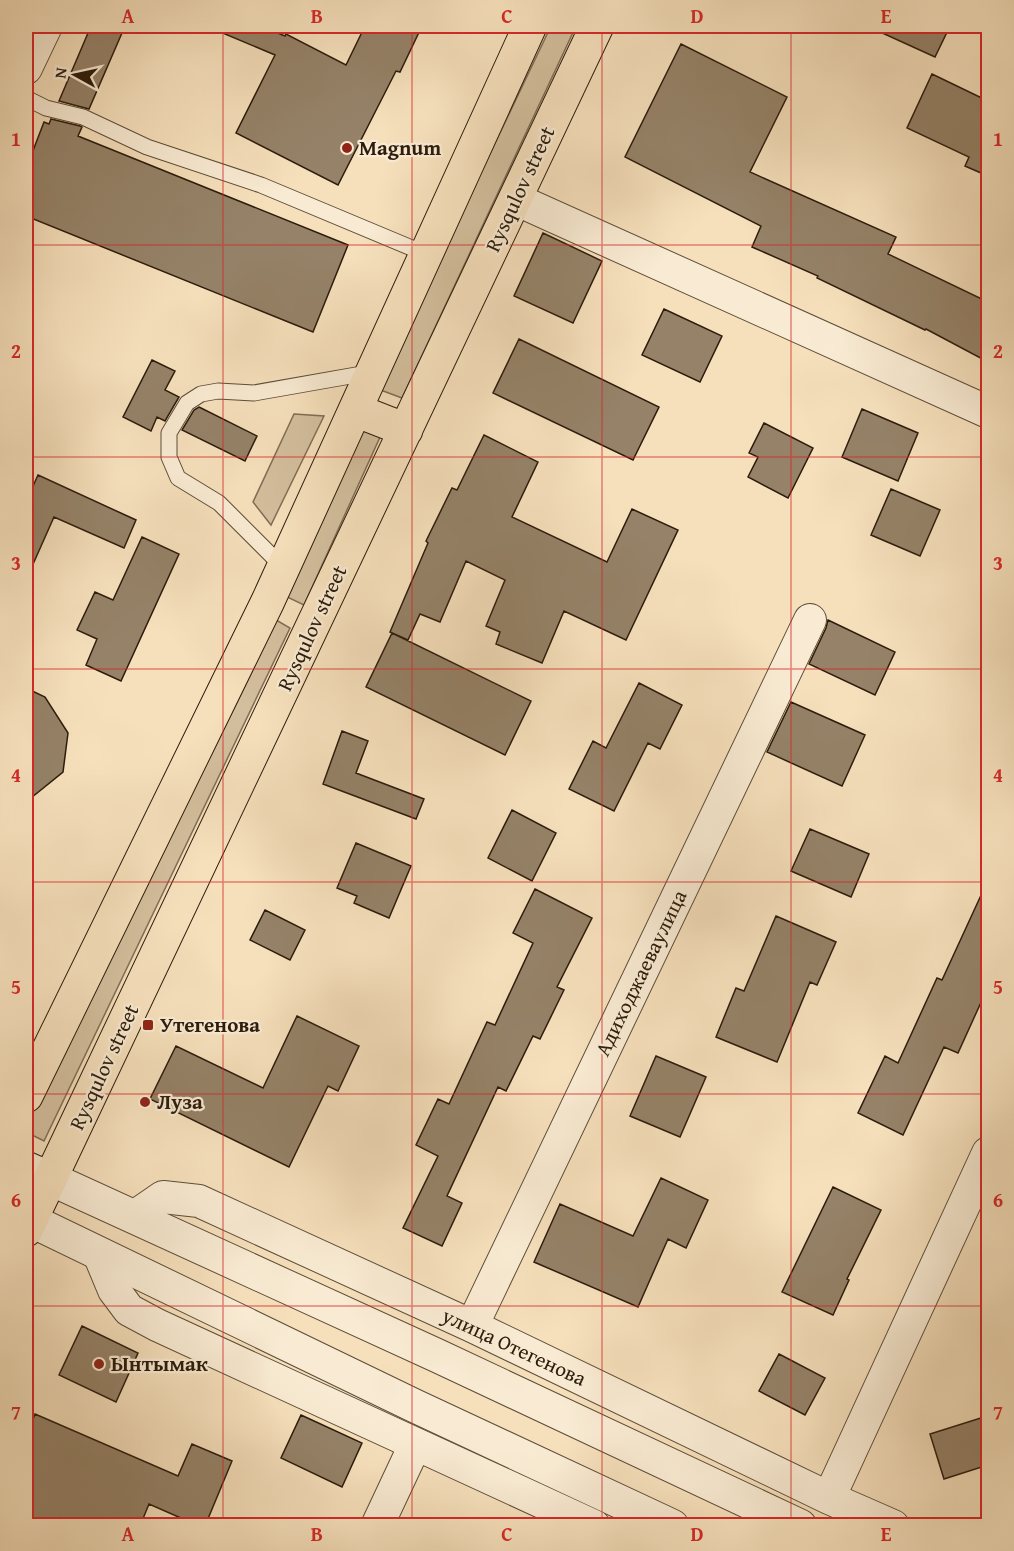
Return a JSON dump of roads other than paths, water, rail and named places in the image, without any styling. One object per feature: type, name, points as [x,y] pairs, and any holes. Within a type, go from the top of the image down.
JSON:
[{"type":"main road","points":[[26,1096],[268,602],[530,26]]},
{"type":"main road","name":"Rysqulov street","points":[[27,1223],[38,1173],[314,623],[597,26]]},
{"type":"main road","points":[[355,410],[406,430]]},
{"type":"main road","points":[[268,602],[314,623]]},
{"type":"street","points":[[26,68],[46,26]]},
{"type":"street","points":[[515,199],[988,412]]},
{"type":"street","name":"Адиходжаеваулица","points":[[472,1326],[810,620]]},
{"type":"street","points":[[829,1498],[988,1153]]},
{"type":"street","name":"улица Отегенова","points":[[38,1173],[438,1356],[800,1526]]},
{"type":"street","name":"улица Отегенова","points":[[134,1217],[163,1197],[199,1201],[472,1326],[829,1498],[893,1526]]},
{"type":"street","points":[[27,1223],[99,1254],[404,1401],[672,1526]]},
{"type":"street","points":[[99,1254],[114,1290],[129,1310],[157,1325],[594,1526]]},
{"type":"street","points":[[377,1526],[416,1445]]},
{"type":"lane","points":[[26,98],[46,108],[83,117],[147,147],[261,185],[426,254]]},
{"type":"lane","points":[[284,568],[219,503],[178,478],[169,457],[169,433],[187,403],[201,394],[218,391],[254,393],[373,372]]},
{"type":"place","name":"Magnum","points":[[347,148]]},
{"type":"place","name":"Утегенова","points":[[148,1025]]},
{"type":"place","name":"Луза","points":[[145,1102]]},
{"type":"place","name":"Ынтымак","points":[[99,1364]]}]
